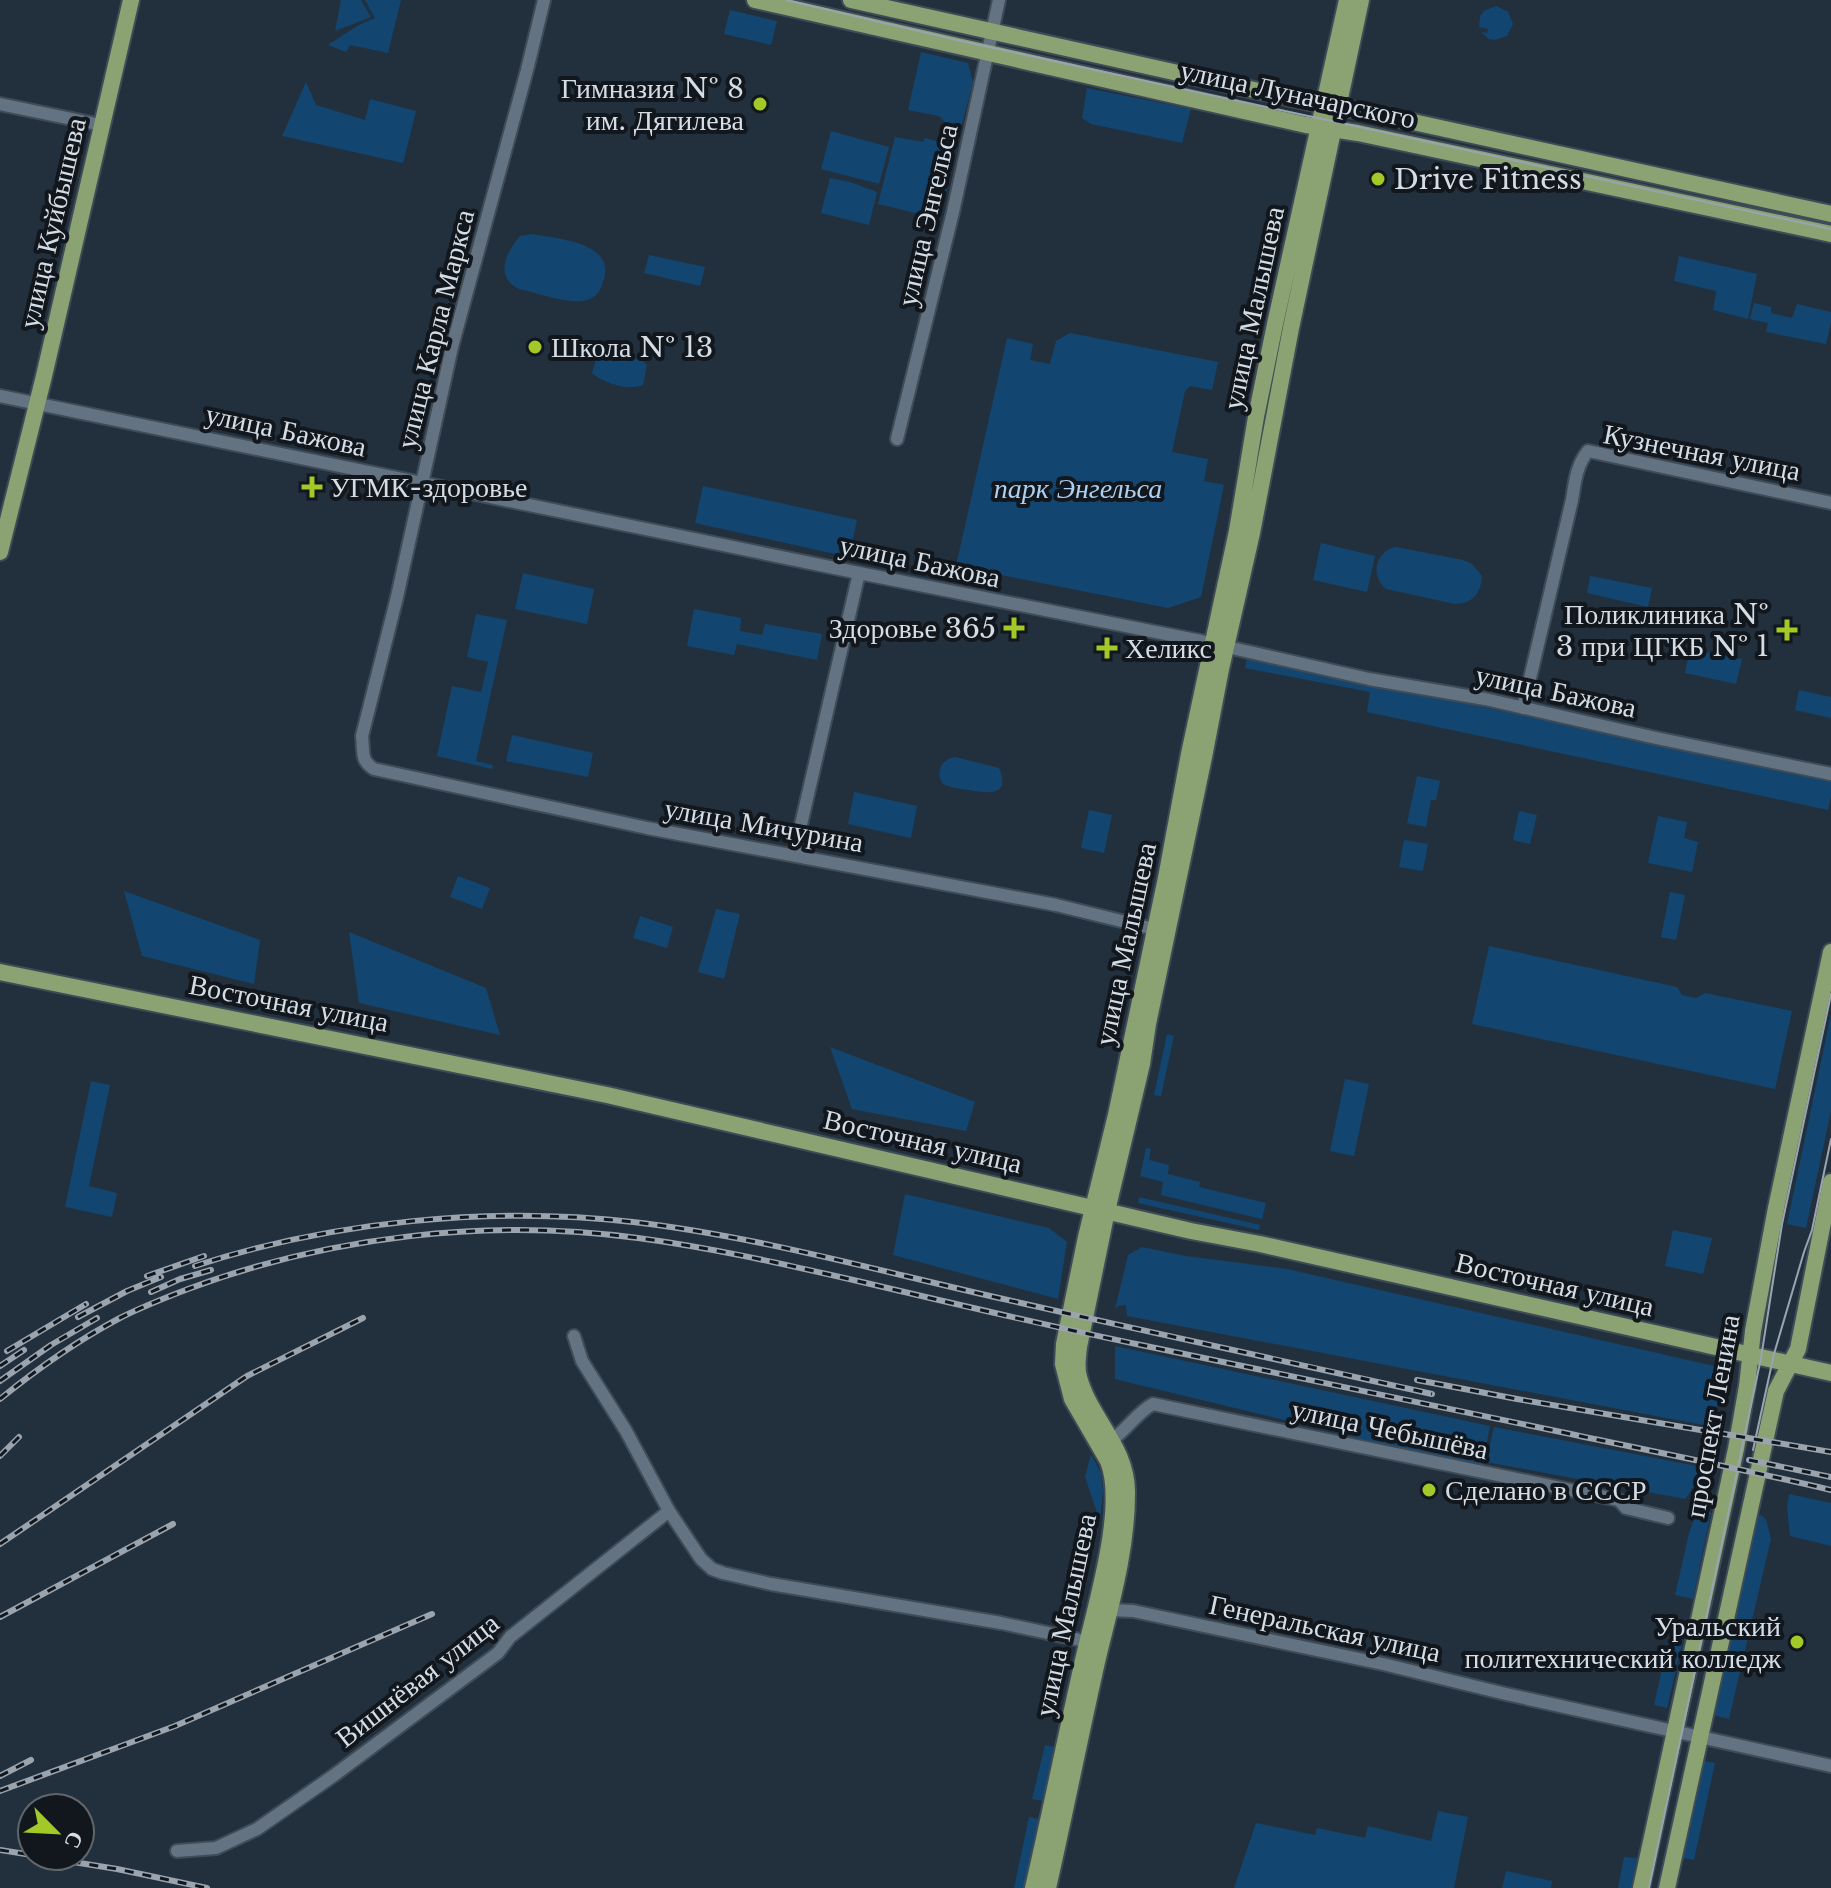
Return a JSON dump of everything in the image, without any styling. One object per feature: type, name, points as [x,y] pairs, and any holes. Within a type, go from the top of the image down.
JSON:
[{"type":"main road","name":"улица Куйбышева","points":[[0,552],[131,0]]},
{"type":"main road","name":"улица Луначарского","points":[[755,0],[1326,128],[1831,234]]},
{"type":"main road","name":"улица Луначарского","points":[[851,0],[1831,214]]},
{"type":"main road","name":"улица Малышева","points":[[1331,107],[1347,0]]},
{"type":"main road","name":"улица Малышева","points":[[1048,1888],[1094,1643],[1092,1622],[1115,1500],[1108,1461],[1072,1399],[1063,1364],[1064,1344],[1086,1237],[1100,1209],[1142,1064],[1220,646],[1260,398],[1331,107],[1361,0]]},
{"type":"main road","name":"улица Малышева","points":[[1033,1888],[1094,1643],[1109,1610],[1122,1546],[1127,1497],[1124,1464],[1084,1393],[1077,1365],[1116,1115],[1154,929],[1220,646]]},
{"type":"main road","name":"проспект Ленина","points":[[1641,1888],[1736,1449],[1749,1355],[1776,1208],[1831,952]]},
{"type":"main road","name":"Восточная улица","points":[[0,972],[534,1080],[1191,1231],[1392,1273],[1831,1373]]},
{"type":"main road","name":"проспект Ленина","points":[[1667,1888],[1776,1391],[1798,1349],[1831,1182]]},
{"type":"street","name":"улица Карла Маркса","points":[[367,764],[363,758],[362,736],[397,597],[452,347],[544,0]]},
{"type":"street","name":"улица Энгельса","points":[[897,439],[953,212],[999,0]]},
{"type":"street","points":[[0,104],[101,125]]},
{"type":"street","name":"улица Бажова","points":[[0,396],[1386,682],[1485,699],[1831,774]]},
{"type":"street","name":"Кузнечная улица","points":[[1523,708],[1577,470],[1588,451],[1831,503]]},
{"type":"street","points":[[794,855],[859,573]]},
{"type":"street","name":"улица Мичурина","points":[[367,764],[374,769],[591,816],[1056,905],[1154,929]]},
{"type":"street","points":[[574,1336],[582,1361],[626,1431],[669,1511],[701,1559],[712,1569],[773,1584],[1001,1623],[1094,1643]]},
{"type":"street","name":"улица Чебышёва","points":[[1112,1440],[1153,1404],[1619,1500],[1626,1508],[1668,1518]]},
{"type":"street","name":"Вишнёвая улица","points":[[177,1851],[216,1848],[257,1829],[321,1785],[498,1653],[510,1637],[669,1511]]},
{"type":"street","points":[[1092,1622],[1109,1610]]},
{"type":"street","name":"Генеральская улица","points":[[1109,1610],[1133,1611],[1383,1664],[1831,1766]]},
{"type":"green space","points":[[341,0],[361,0],[371,17],[335,31]]},
{"type":"green space","points":[[365,0],[401,0],[388,53],[350,45],[346,52],[328,45],[375,18]]},
{"type":"green space","points":[[1496,6],[1508,12],[1513,24],[1507,36],[1495,40],[1481,32],[1487,33],[1488,29],[1479,27],[1484,11]]},
{"type":"green space","points":[[730,10],[777,21],[771,45],[724,34]]},
{"type":"green space","points":[[921,52],[968,63],[973,82],[959,136],[939,116],[908,110]]},
{"type":"green space","points":[[306,82],[316,105],[365,120],[370,99],[416,111],[403,163],[282,136]]},
{"type":"green space","points":[[1087,88],[1191,109],[1182,143],[1091,124],[1082,118]]},
{"type":"green space","points":[[831,131],[889,147],[879,184],[821,169]]},
{"type":"green space","points":[[895,137],[923,142],[925,138],[956,148],[940,219],[878,204]]},
{"type":"green space","points":[[830,178],[877,192],[869,225],[821,213]]},
{"type":"green space","points":[[532,234],[582,245],[602,258],[605,269],[596,295],[587,300],[563,300],[519,289],[511,284],[505,271],[507,257],[520,236]]},
{"type":"green space","points":[[649,255],[705,267],[700,286],[644,273]]},
{"type":"green space","points":[[1679,256],[1757,274],[1748,319],[1713,310],[1716,291],[1674,281]]},
{"type":"green space","points":[[1754,303],[1771,307],[1771,313],[1792,318],[1797,304],[1831,312],[1826,344],[1766,332],[1768,323],[1750,319]]},
{"type":"green space","name":"парк Энгельса","points":[[1070,333],[1218,362],[1212,390],[1190,386],[1185,391],[1172,452],[1208,459],[1204,481],[1224,485],[1201,597],[1168,608],[956,566],[1007,338],[1033,344],[1030,360],[1050,364],[1056,341]]},
{"type":"green space","points":[[604,353],[642,360],[647,365],[643,385],[616,385],[592,373],[597,356]]},
{"type":"green space","points":[[703,486],[857,520],[849,557],[695,523]]},
{"type":"green space","points":[[1321,543],[1375,556],[1367,592],[1313,580]]},
{"type":"green space","points":[[1396,547],[1472,564],[1482,576],[1478,592],[1471,600],[1455,604],[1386,589],[1378,578],[1377,565],[1383,553]]},
{"type":"green space","points":[[523,573],[594,589],[587,624],[515,609]]},
{"type":"green space","points":[[1590,576],[1652,588],[1648,607],[1587,593]]},
{"type":"green space","points":[[694,609],[741,618],[740,631],[762,635],[765,624],[822,634],[817,660],[737,644],[734,655],[687,646]]},
{"type":"green space","points":[[476,614],[507,620],[476,761],[493,765],[492,769],[437,756],[452,686],[481,692],[488,662],[467,657]]},
{"type":"green space","points":[[1690,649],[1742,659],[1736,684],[1685,673]]},
{"type":"green space","points":[[1247,659],[1831,778],[1828,810],[1367,712],[1370,692],[1245,668]]},
{"type":"green space","points":[[1799,690],[1831,697],[1831,718],[1795,710]]},
{"type":"green space","points":[[512,735],[593,753],[588,777],[506,761]]},
{"type":"green space","points":[[955,757],[999,768],[1002,777],[1000,788],[984,792],[943,784],[941,767]]},
{"type":"green space","points":[[1417,776],[1440,781],[1436,800],[1431,800],[1426,827],[1407,823]]},
{"type":"green space","points":[[854,792],[917,806],[911,838],[848,824]]},
{"type":"green space","points":[[1089,810],[1112,815],[1104,853],[1081,848]]},
{"type":"green space","points":[[1519,811],[1537,815],[1530,844],[1513,840]]},
{"type":"green space","points":[[1658,816],[1687,822],[1684,838],[1698,842],[1692,872],[1648,863]]},
{"type":"green space","points":[[1404,840],[1428,844],[1423,871],[1399,867]]},
{"type":"green space","points":[[458,876],[490,888],[482,909],[450,897]]},
{"type":"green space","points":[[124,891],[260,940],[254,984],[142,956]]},
{"type":"green space","points":[[1670,892],[1685,895],[1676,940],[1661,937]]},
{"type":"green space","points":[[716,909],[740,914],[724,979],[698,972]]},
{"type":"green space","points":[[640,916],[673,927],[667,948],[633,938]]},
{"type":"green space","points":[[349,932],[486,988],[500,1035],[359,1003]]},
{"type":"green space","points":[[1489,946],[1677,987],[1682,995],[1696,998],[1705,993],[1792,1011],[1775,1089],[1472,1024]]},
{"type":"green space","points":[[1831,1014],[1831,1111],[1806,1228],[1787,1224]]},
{"type":"green space","points":[[1167,1034],[1174,1036],[1161,1096],[1154,1095]]},
{"type":"green space","points":[[830,1047],[975,1102],[966,1131],[852,1109]]},
{"type":"green space","points":[[1345,1079],[1369,1084],[1354,1156],[1330,1151]]},
{"type":"green space","points":[[91,1081],[110,1085],[89,1186],[117,1193],[112,1217],[65,1207]]},
{"type":"green space","points":[[1146,1148],[1151,1149],[1149,1160],[1169,1165],[1168,1174],[1200,1182],[1199,1187],[1266,1203],[1262,1219],[1161,1195],[1163,1182],[1140,1176]]},
{"type":"green space","points":[[905,1194],[1049,1228],[1067,1242],[1058,1299],[893,1255]]},
{"type":"green space","points":[[1139,1197],[1260,1225],[1259,1230],[1138,1203]]},
{"type":"green space","points":[[1673,1230],[1712,1238],[1703,1274],[1665,1266]]},
{"type":"green space","points":[[1142,1247],[1287,1269],[1723,1368],[1714,1427],[1127,1316],[1126,1305],[1115,1309],[1128,1255]]},
{"type":"green space","points":[[1115,1346],[1490,1426],[1482,1468],[1115,1379]]},
{"type":"green space","points":[[1494,1427],[1707,1468],[1685,1499],[1486,1462]]},
{"type":"green space","points":[[1091,1454],[1101,1473],[1100,1521],[1085,1477]]},
{"type":"green space","points":[[1789,1494],[1831,1503],[1831,1546],[1790,1536]]},
{"type":"green space","points":[[1698,1509],[1711,1512],[1693,1599],[1675,1595],[1689,1533]]},
{"type":"green space","points":[[1758,1513],[1766,1519],[1771,1539],[1729,1719],[1708,1714]]},
{"type":"green space","points":[[1669,1637],[1683,1640],[1667,1708],[1654,1705]]},
{"type":"green space","points":[[1045,1745],[1055,1747],[1043,1801],[1032,1799]]},
{"type":"green space","points":[[1699,1760],[1715,1763],[1694,1860],[1678,1857]]},
{"type":"green space","points":[[1438,1811],[1468,1817],[1454,1888],[1234,1888],[1256,1823],[1315,1835],[1317,1828],[1365,1838],[1368,1826],[1431,1841]]},
{"type":"green space","points":[[1029,1817],[1039,1819],[1024,1888],[1014,1888]]},
{"type":"green space","points":[[1624,1857],[1637,1858],[1631,1888],[1618,1888]]},
{"type":"green space","points":[[1506,1871],[1552,1881],[1551,1888],[1502,1888]]},
{"type":"tram line","points":[[786,0],[961,41],[1831,229]]},
{"type":"tram line","points":[[1649,1888],[1761,1358],[1782,1224],[1831,994]]},
{"type":"tram line","points":[[1753,1450],[1774,1354],[1812,1230],[1831,1139]]},
{"type":"railway","points":[[195,1266],[301,1238],[412,1221],[524,1216],[633,1222],[771,1245],[1432,1394]]},
{"type":"railway","points":[[0,1399],[58,1356],[118,1319],[188,1289],[242,1271],[353,1244],[410,1236],[468,1231],[582,1232],[751,1257],[1071,1330],[1831,1490]]},
{"type":"railway","points":[[147,1276],[204,1256]]},
{"type":"railway","points":[[151,1292],[211,1270]]},
{"type":"railway","points":[[78,1317],[161,1277]]},
{"type":"railway","points":[[7,1351],[86,1304]]},
{"type":"railway","points":[[0,1381],[51,1345],[97,1318]]},
{"type":"railway","points":[[0,1544],[247,1376],[363,1318]]},
{"type":"railway","points":[[0,1366],[24,1350]]},
{"type":"railway","points":[[1417,1380],[1831,1452]]},
{"type":"railway","points":[[0,1456],[19,1437]]},
{"type":"railway","points":[[1749,1460],[1831,1477]]},
{"type":"railway","points":[[0,1617],[173,1524]]},
{"type":"railway","points":[[0,1791],[175,1726],[432,1614]]},
{"type":"railway","points":[[0,1776],[31,1760]]},
{"type":"railway","points":[[0,1850],[16,1852]]},
{"type":"railway","points":[[96,1866],[207,1888]]},
{"type":"place","name":"Гимназия № 8 им. Дягилева","points":[[760,104]]},
{"type":"place","name":"Drive Fitness","points":[[1378,179]]},
{"type":"place","name":"Школа № 13","points":[[535,347]]},
{"type":"place","name":"УГМК-здоровье","points":[[312,487]]},
{"type":"place","name":"Здоровье 365","points":[[1014,628]]},
{"type":"place","name":"Поликлиника № 3 при ЦГКБ № 1","points":[[1787,630]]},
{"type":"place","name":"Хеликс","points":[[1107,648]]},
{"type":"place","name":"Сделано в СССР","points":[[1429,1490]]},
{"type":"place","name":"Уральский политехнический колледж","points":[[1797,1642]]}]
